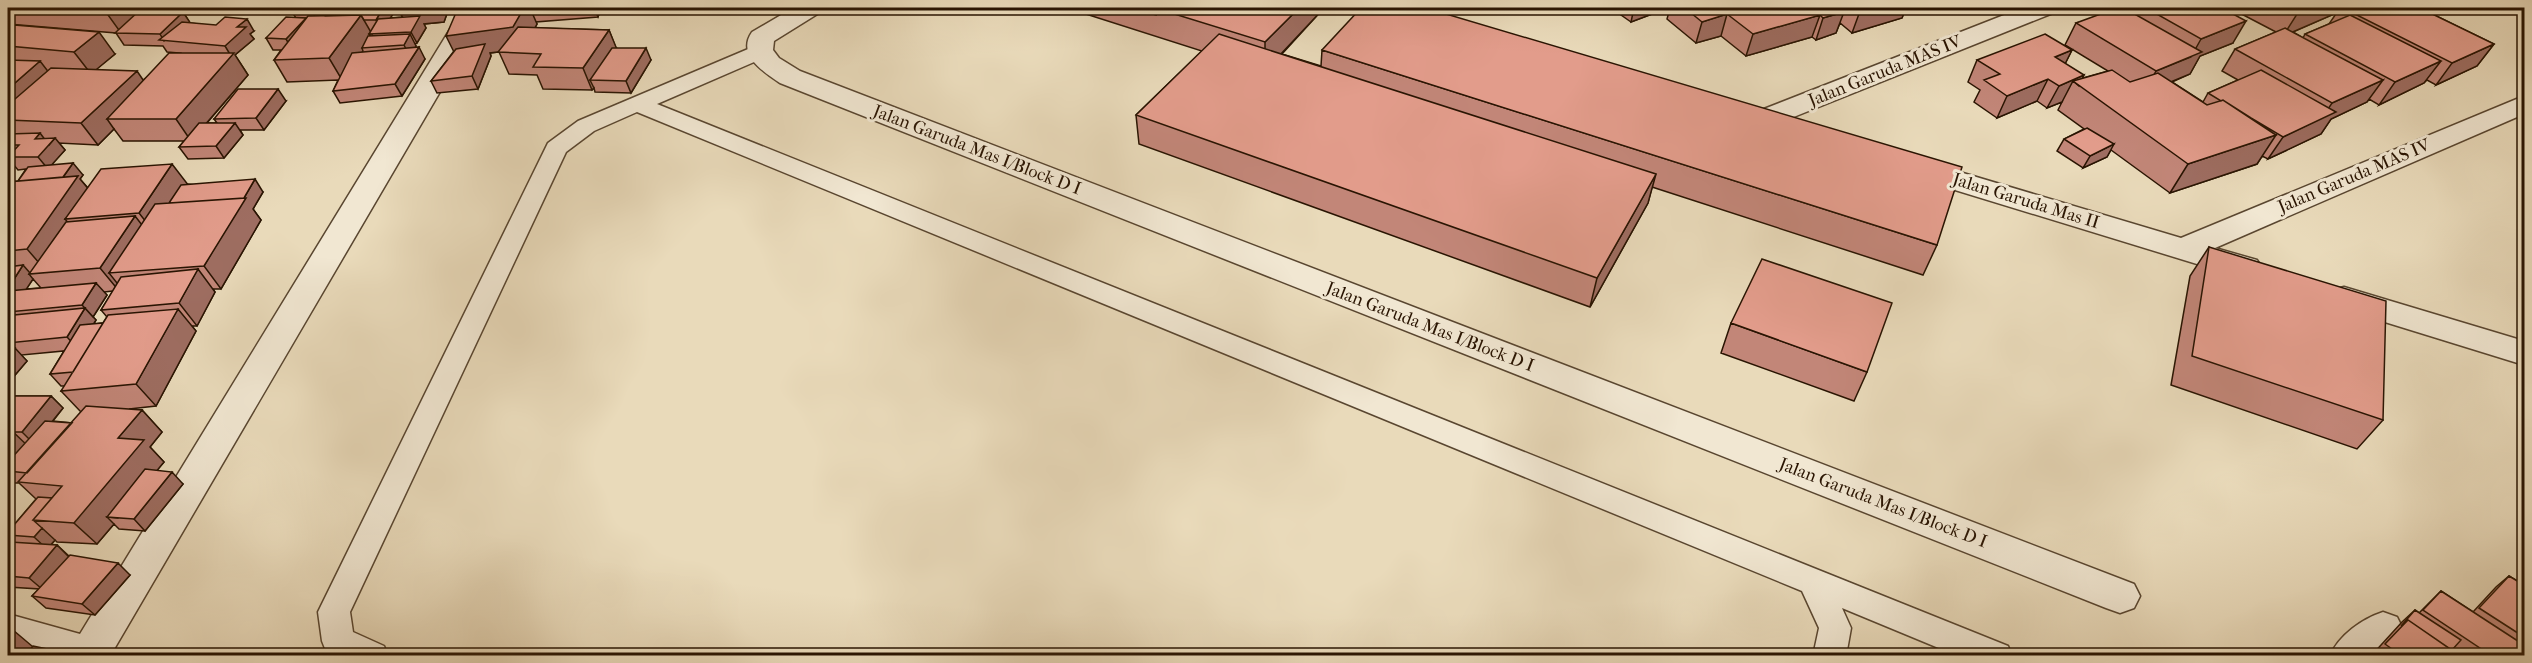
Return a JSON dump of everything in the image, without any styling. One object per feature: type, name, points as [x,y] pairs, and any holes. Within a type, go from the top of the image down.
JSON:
[{"type":"street","points":[[8,631],[93,655],[476,8]]},
{"type":"street","points":[[761,44],[783,8]]},
{"type":"street","points":[[761,44],[810,8]]},
{"type":"street","name":"Jalan Garuda MAS IV","points":[[1806,134],[1749,117],[2044,8]]},
{"type":"street","name":"Jalan Garuda Mas I/Block D I","points":[[761,44],[770,64],[790,77],[2120,596]]},
{"type":"street","name":"Jalan Garuda MAS IV","points":[[2183,249],[2524,104]]},
{"type":"street","name":"Jalan Garuda Mas II","points":[[1886,159],[2274,276]]},
{"type":"street","points":[[2320,290],[2524,353]]},
{"type":"street","points":[[2350,656],[2383,629]]},
{"type":"lane","points":[[372,656],[338,641],[334,612],[556,148],[586,126],[761,44]]},
{"type":"lane","points":[[637,104],[1996,656]]},
{"type":"lane","points":[[1813,582],[1835,628],[1829,656]]},
{"type":"building","points":[[297,8],[318,8],[313,13],[292,12]]},
{"type":"building","points":[[332,8],[383,8],[376,20],[364,20],[361,15],[326,16]]},
{"type":"building","points":[[403,8],[439,8],[438,10],[401,14]]},
{"type":"building","points":[[458,8],[524,8],[513,27],[446,36]]},
{"type":"building","points":[[1133,8],[1155,8],[1156,15]]},
{"type":"building","points":[[1155,8],[1299,8],[1265,42]]},
{"type":"building","points":[[1361,8],[1426,8],[1962,167],[1937,245],[1322,50]]},
{"type":"building","points":[[1685,8],[1838,8],[1844,12],[1823,18],[1820,15],[1753,34],[1727,14],[1702,22]]},
{"type":"building","points":[[2117,8],[2124,8],[2202,52],[2156,71],[2076,23]]},
{"type":"building","points":[[2146,8],[2222,8],[2246,21],[2201,39]]},
{"type":"building","points":[[2284,8],[2314,8],[2297,14]]},
{"type":"building","points":[[2343,8],[2420,8],[2494,44],[2452,63]]},
{"type":"building","points":[[139,11],[183,12],[160,34],[115,33]]},
{"type":"building","points":[[361,15],[329,58],[274,60],[308,16]]},
{"type":"building","points":[[2350,15],[2441,61],[2395,82],[2305,34]]},
{"type":"building","points":[[420,16],[411,32],[369,34],[378,19]]},
{"type":"building","points":[[225,17],[247,19],[237,27],[246,27],[225,46],[159,40],[182,22],[216,25]]},
{"type":"building","points":[[286,17],[306,18],[286,39],[266,38]]},
{"type":"building","points":[[14,25],[99,32],[74,52],[8,46],[8,30]]},
{"type":"building","points":[[518,27],[609,30],[583,68],[533,67],[541,54],[498,52]]},
{"type":"building","points":[[2285,28],[2383,80],[2332,103],[2235,49]]},
{"type":"building","points":[[410,34],[404,45],[362,48],[368,36]]},
{"type":"building","points":[[1219,34],[1656,174],[1597,278],[1136,115]]},
{"type":"building","points":[[2045,34],[2072,50],[2055,57],[2084,75],[2059,86],[2048,79],[2007,96],[1984,80],[2000,74],[1977,60]]},
{"type":"building","points":[[485,44],[472,76],[431,81],[456,49]]},
{"type":"building","points":[[419,47],[395,84],[333,91],[352,53]]},
{"type":"building","points":[[612,48],[646,48],[626,81],[590,80]]},
{"type":"building","points":[[169,53],[234,53],[176,119],[107,119]]},
{"type":"building","points":[[8,60],[40,61],[8,89]]},
{"type":"building","points":[[51,68],[137,71],[81,123],[8,120],[8,105]]},
{"type":"building","points":[[2112,70],[2130,82],[2158,73],[2207,105],[2223,100],[2276,135],[2188,164],[2073,81]]},
{"type":"building","points":[[2261,70],[2336,112],[2283,137],[2208,93]]},
{"type":"building","points":[[238,89],[278,89],[256,118],[214,119]]},
{"type":"building","points":[[199,123],[235,123],[216,146],[179,147]]},
{"type":"building","points":[[2087,128],[2114,144],[2090,156],[2064,139]]},
{"type":"building","points":[[40,133],[35,139],[55,138],[38,157],[8,157],[19,145],[8,145],[8,134]]},
{"type":"building","points":[[73,163],[63,177],[18,181],[28,167]]},
{"type":"building","points":[[172,164],[139,213],[65,219],[101,169]]},
{"type":"building","points":[[78,176],[27,249],[8,251],[8,182]]},
{"type":"building","points":[[255,179],[244,198],[169,203],[181,185]]},
{"type":"building","points":[[246,198],[204,266],[109,273],[155,204]]},
{"type":"building","points":[[135,216],[100,268],[29,274],[66,222]]},
{"type":"building","points":[[2209,247],[2386,301],[2383,420],[2192,356]]},
{"type":"building","points":[[1762,259],[1892,303],[1867,372],[1731,323]]},
{"type":"building","points":[[23,265],[9,287],[8,287],[8,267]]},
{"type":"building","points":[[198,269],[179,303],[101,310],[121,277]]},
{"type":"building","points":[[96,283],[82,305],[8,312],[8,291]]},
{"type":"building","points":[[85,308],[67,337],[8,343],[8,325],[14,315]]},
{"type":"building","points":[[178,309],[136,384],[61,391],[108,315]]},
{"type":"building","points":[[103,323],[73,372],[50,374],[80,325]]},
{"type":"building","points":[[8,348],[15,348],[8,358]]},
{"type":"building","points":[[8,396],[51,396],[22,432],[13,432],[8,428]]},
{"type":"building","points":[[86,406],[142,410],[118,438],[144,440],[74,523],[33,520],[62,486],[18,482]]},
{"type":"building","points":[[45,421],[72,423],[27,473],[8,471],[8,462]]},
{"type":"building","points":[[145,469],[172,472],[134,519],[107,517]]},
{"type":"building","points":[[38,497],[52,498],[33,520],[42,528],[34,537],[8,535],[8,532]]},
{"type":"building","points":[[10,542],[57,545],[29,578],[8,576],[8,545]]},
{"type":"building","points":[[70,555],[118,563],[82,604],[32,596]]},
{"type":"building","points":[[2509,576],[2524,585],[2524,637],[2479,608]]},
{"type":"building","points":[[2441,591],[2524,645],[2524,656],[2492,656],[2423,610]]},
{"type":"building","points":[[2415,610],[2461,640],[2452,650],[2408,620],[2401,626]]},
{"type":"building","points":[[2408,620],[2460,656],[2402,656],[2385,644]]},
{"type":"building","points":[[33,646],[80,656],[25,656]]}]
